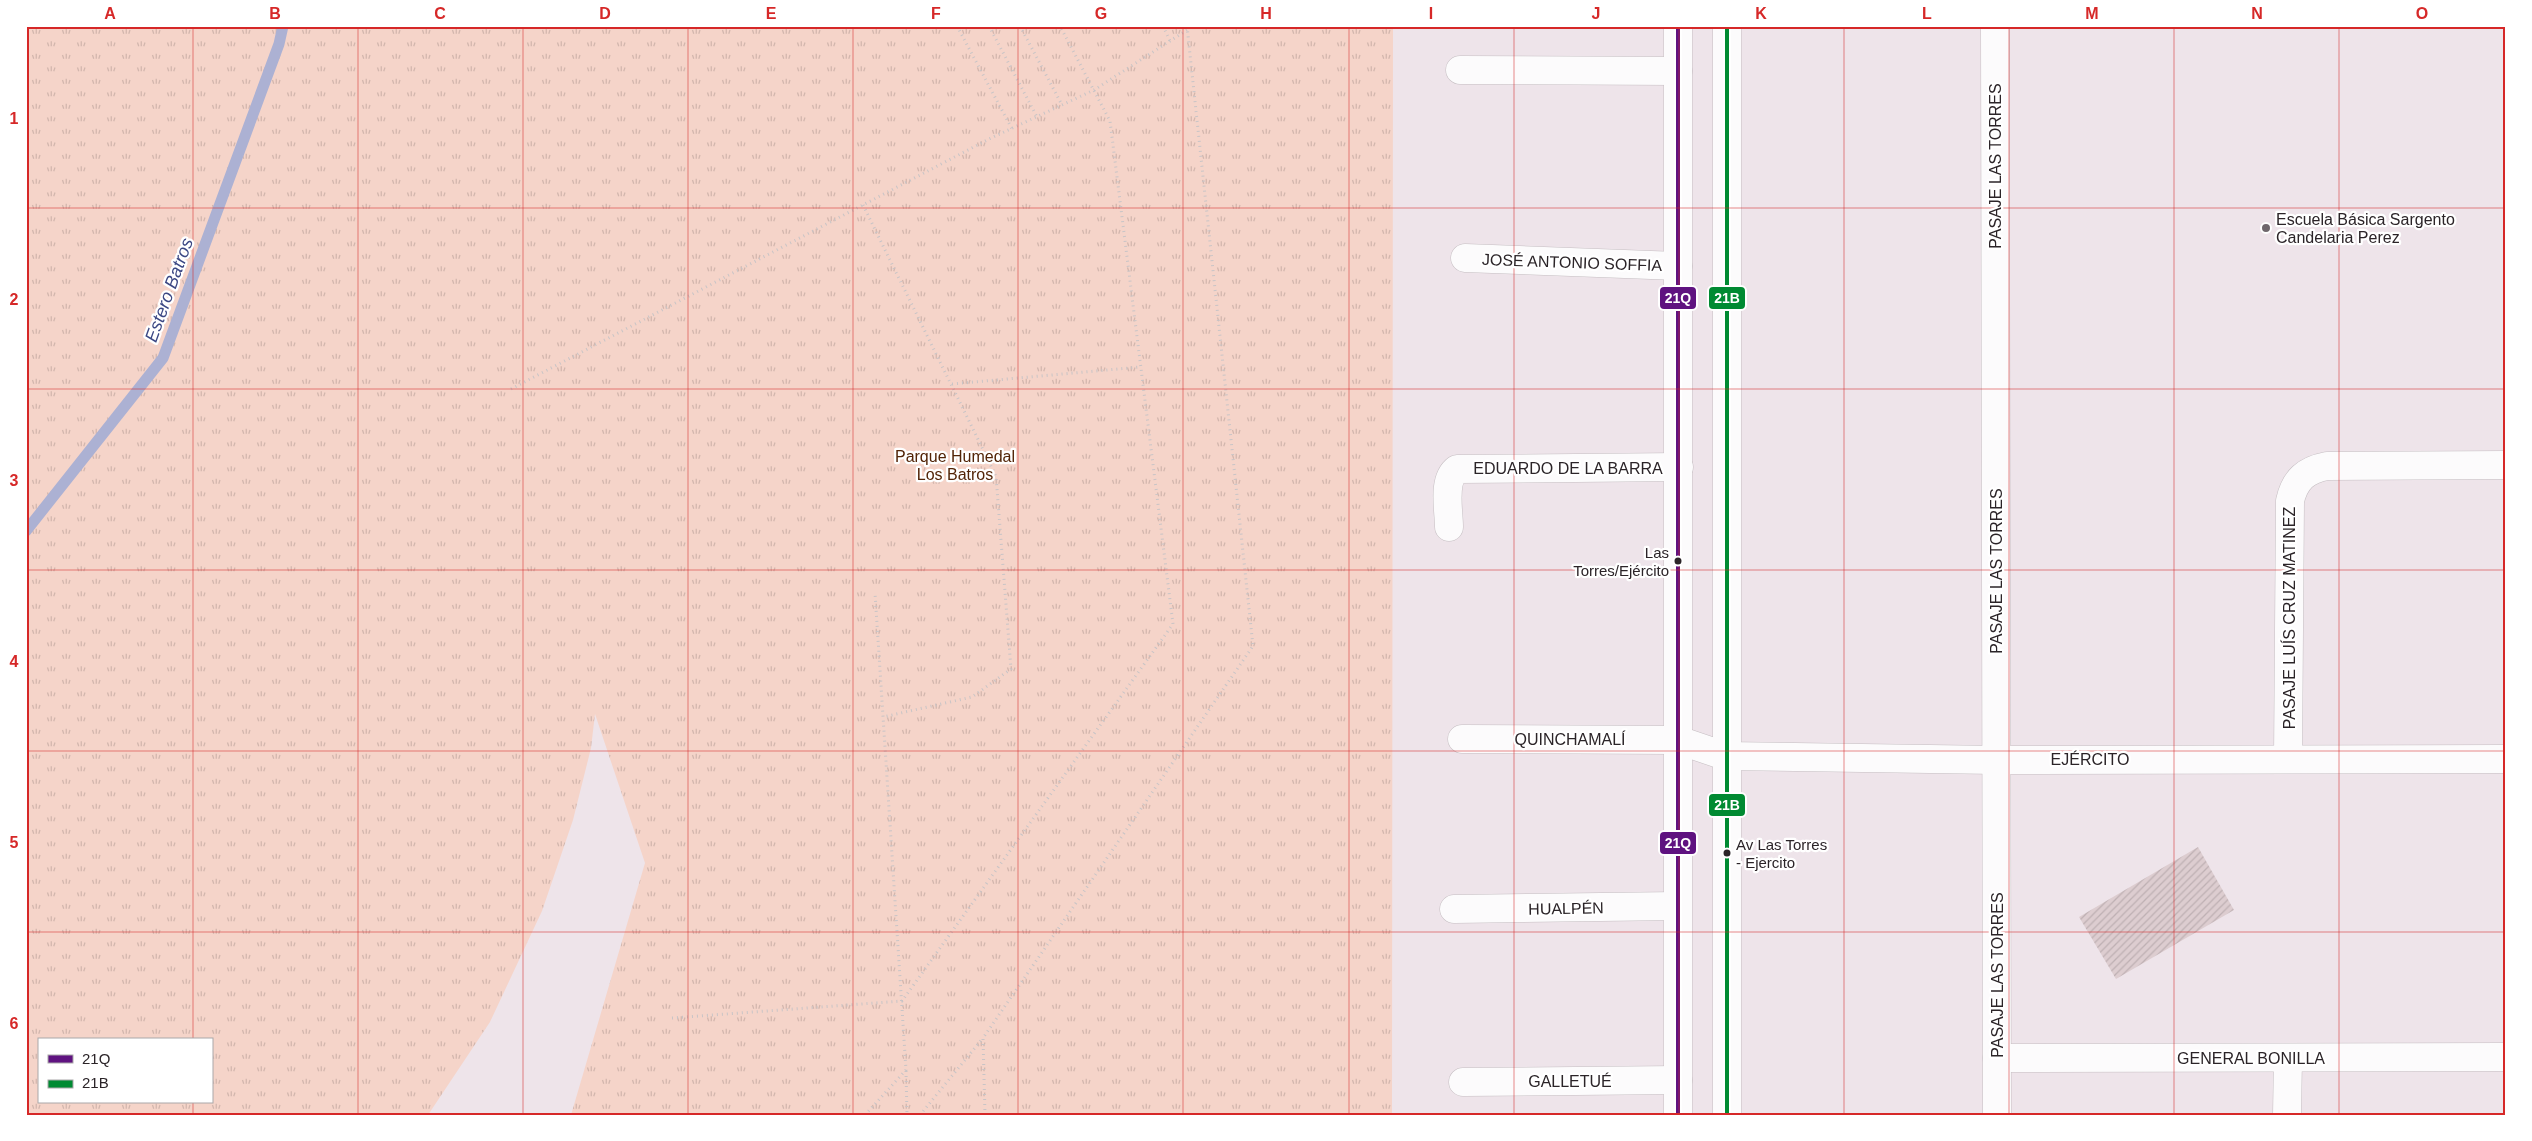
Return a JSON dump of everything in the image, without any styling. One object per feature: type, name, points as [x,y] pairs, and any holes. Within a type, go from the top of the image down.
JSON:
[{"type":"street","points":[[1678,26],[1678,1115]]},
{"type":"street","points":[[1727,26],[1725,756],[1727,1115]]},
{"type":"street","name":"PASAJE LAS TORRES","points":[[1995,26],[1996,1115]]},
{"type":"street","points":[[1460,70],[1678,71]]},
{"type":"street","name":"JOSÉ ANTONIO SOFFIA","points":[[1465,258],[1678,266]]},
{"type":"street","name":"PASAJE LUÍS CRUZ MATINEZ","points":[[2288,759],[2290,501],[2293,487],[2301,476],[2313,468],[2327,466],[2506,465]]},
{"type":"street","name":"EDUARDO DE LA BARRA","points":[[1449,527],[1449,481],[1452,473],[1457,469],[1679,467]]},
{"type":"street","name":"QUINCHAMALÍ","points":[[1462,739],[1678,740]]},
{"type":"street","name":"EJÉRCITO","points":[[1678,740],[1725,756],[1997,760],[2506,759]]},
{"type":"street","name":"HUALPÉN","points":[[1454,909],[1677,906]]},
{"type":"street","name":"GENERAL BONILLA","points":[[1997,1058],[2506,1057]]},
{"type":"street","points":[[2287,1115],[2288,1058]]},
{"type":"street","name":"GALLETUÉ","points":[[1462,1082],[1678,1080]]},
{"type":"path","points":[[957,26],[1012,129]]},
{"type":"path","points":[[989,26],[1037,117]]},
{"type":"path","points":[[1020,26],[1062,105]]},
{"type":"path","points":[[902,1002],[1172,624],[1110,121],[1060,26]]},
{"type":"path","points":[[1163,26],[1170,41]]},
{"type":"path","points":[[511,389],[863,205],[1012,129],[1094,90],[1187,28]]},
{"type":"path","points":[[920,1115],[983,1038],[1253,646],[1187,28]]},
{"type":"path","points":[[863,205],[996,476],[1011,669],[972,697],[883,717]]},
{"type":"path","points":[[952,384],[1140,367]]},
{"type":"path","points":[[875,593],[902,1002],[907,1115]]},
{"type":"path","points":[[672,1018],[902,1002]]},
{"type":"path","points":[[983,1038],[985,1115]]},
{"type":"path","points":[[865,1115],[906,1070]]},
{"type":"green space","name":"Parque Humedal Los Batros","points":[[26,26],[1393,26],[1392,1115],[571,1115],[645,863],[595,714],[591,748],[573,820],[542,911],[490,1022],[428,1115],[26,1115]]},
{"type":"building","points":[[2198,847],[2234,910],[2116,979],[2079,917]]},
{"type":"waterway","name":"Estero Batros","points":[[26,531],[163,358],[279,44],[283,26]]},
{"type":"transit line","name":"21Q","points":[[1678,26],[1678,1115]]},
{"type":"transit line","name":"21B","points":[[1727,26],[1727,1115]]},
{"type":"place","name":"Escuela Básica Sargento Candelaria Perez","points":[[2266,228]]},
{"type":"place","name":"Las Torres/Ejército","points":[[1678,561]]},
{"type":"place","name":"Av Las Torres - Ejercito","points":[[1727,853]]}]
